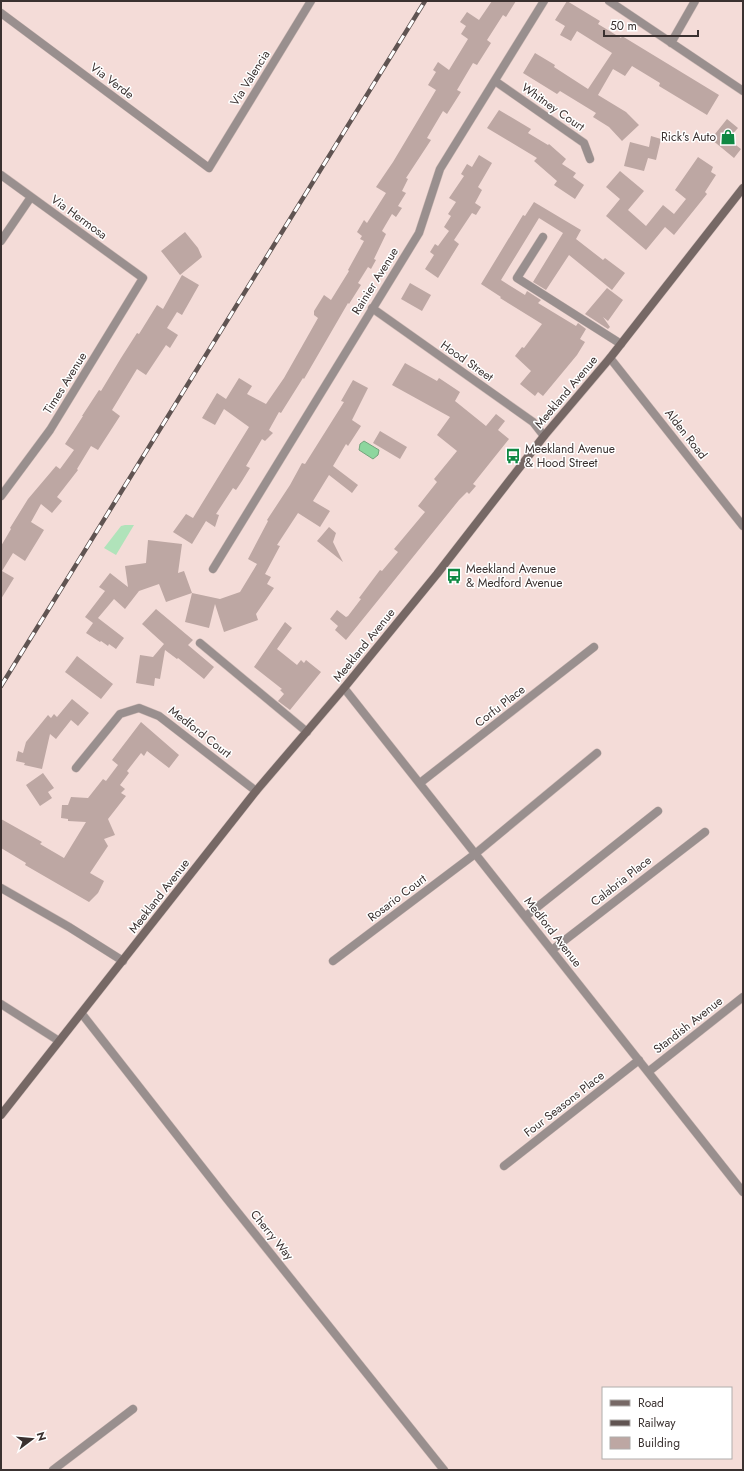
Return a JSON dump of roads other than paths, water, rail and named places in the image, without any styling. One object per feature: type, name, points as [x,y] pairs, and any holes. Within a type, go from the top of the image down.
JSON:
[{"type":"main road","name":"Meekland Avenue","points":[[1,1115],[256,791],[344,688],[478,522],[544,436],[610,358],[743,188]]},
{"type":"street","name":"Via Valencia","points":[[209,168],[311,1]]},
{"type":"street","name":"Rainier Avenue","points":[[213,569],[420,232],[440,169],[544,1]]},
{"type":"street","points":[[610,1],[743,91]]},
{"type":"street","points":[[671,42],[695,1]]},
{"type":"street","name":"Via Verde","points":[[1,13],[209,168]]},
{"type":"street","name":"Whitney Court","points":[[495,81],[584,143],[590,159]]},
{"type":"street","name":"Via Hermosa","points":[[1,175],[144,278]]},
{"type":"street","points":[[1,241],[31,197]]},
{"type":"street","points":[[543,237],[517,278],[621,344]]},
{"type":"street","name":"Times Avenue","points":[[1,496],[50,430],[144,278]]},
{"type":"street","name":"Hood Street","points":[[372,308],[533,422],[544,436]]},
{"type":"street","name":"Alden Road","points":[[610,358],[743,526]]},
{"type":"street","points":[[200,643],[307,732]]},
{"type":"street","name":"Corfu Place","points":[[420,783],[594,647]]},
{"type":"street","name":"Medford Avenue","points":[[344,688],[743,1192]]},
{"type":"street","name":"Medford Court","points":[[76,768],[120,714],[139,708],[159,716],[256,791]]},
{"type":"street","name":"Rosario Court","points":[[333,961],[475,854],[597,753]]},
{"type":"street","points":[[526,916],[658,811]]},
{"type":"street","name":"Calabria Place","points":[[552,950],[705,832]]},
{"type":"street","points":[[1,888],[123,961]]},
{"type":"street","name":"Standish Avenue","points":[[648,1072],[743,997]]},
{"type":"street","points":[[1,1004],[60,1041]]},
{"type":"street","name":"Cherry Way","points":[[82,1014],[444,1470]]},
{"type":"street","name":"Four Seasons Place","points":[[504,1166],[638,1060]]},
{"type":"street","points":[[53,1470],[133,1409]]},
{"type":"railway","points":[[1,686],[425,1]]},
{"type":"place","name":"Rick's Auto","points":[[728,137]]},
{"type":"place","name":"Meekland Avenue & Hood Street","points":[[513,456]]},
{"type":"place","name":"Meekland Avenue & Medford Avenue","points":[[454,576]]}]
